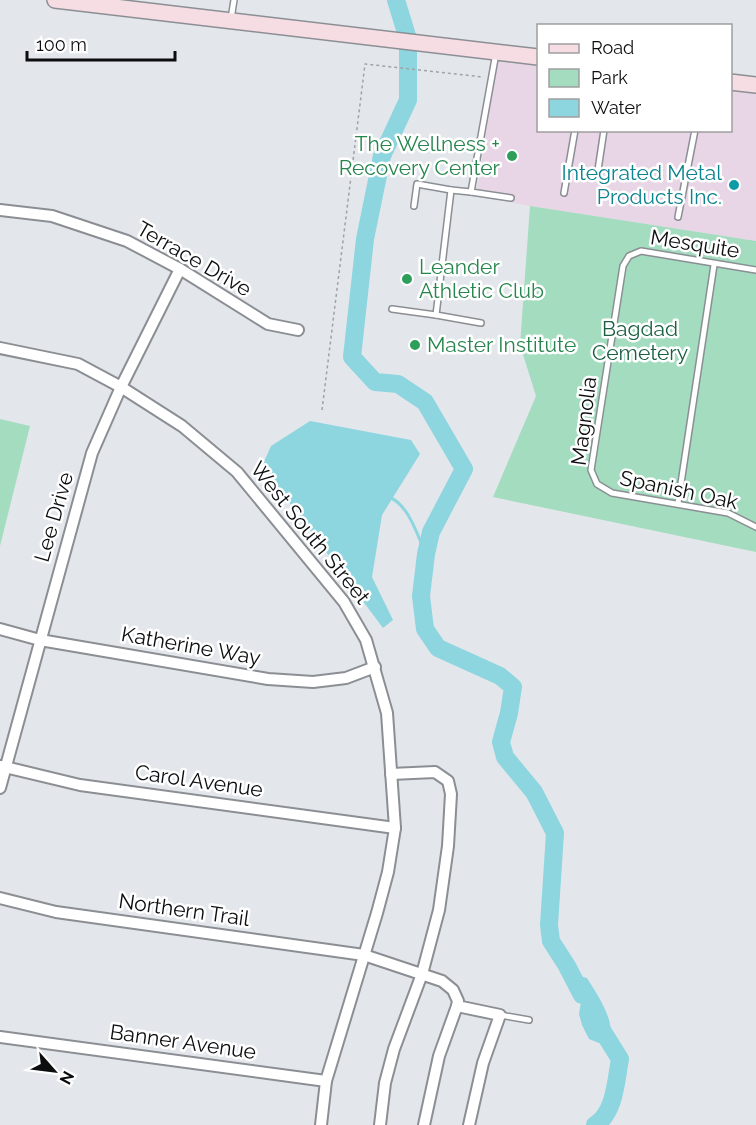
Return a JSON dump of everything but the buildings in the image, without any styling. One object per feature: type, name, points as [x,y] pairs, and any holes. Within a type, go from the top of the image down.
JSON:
[{"type":"main road","points":[[55,0],[537,57]]},
{"type":"main road","points":[[732,82],[756,85]]},
{"type":"street","name":"Terrace Drive","points":[[0,210],[52,216],[127,241],[180,269],[268,324],[298,330]]},
{"type":"street","name":"Lee Drive","points":[[0,788],[3,767],[92,453],[121,387],[180,269]]},
{"type":"street","name":"West South Street","points":[[0,348],[78,364],[121,387],[182,426],[237,472],[344,602],[366,640],[387,713],[395,828],[388,872],[326,1080],[321,1125]]},
{"type":"street","name":"Katherine Way","points":[[0,629],[40,640],[268,679],[313,682],[346,678],[375,667]]},
{"type":"street","name":"Carol Avenue","points":[[3,767],[80,784],[395,828]]},
{"type":"street","points":[[380,1125],[385,1083],[394,1049],[422,974],[444,882],[452,794],[448,782],[435,772],[392,774]]},
{"type":"street","name":"Northern Trail","points":[[0,898],[56,912],[364,954],[442,981],[453,990],[458,1001],[457,1006]]},
{"type":"street","points":[[424,1125],[439,1056],[457,1006],[500,1015],[483,1063],[469,1125]]},
{"type":"street","name":"Banner Avenue","points":[[0,1037],[326,1080]]},
{"type":"lane","points":[[231,19],[234,0]]},
{"type":"lane","points":[[471,192],[497,51]]},
{"type":"lane","points":[[564,193],[574,132]]},
{"type":"lane","points":[[598,170],[604,132]]},
{"type":"lane","points":[[678,217],[694,132]]},
{"type":"lane","points":[[414,206],[417,184],[511,198]]},
{"type":"lane","points":[[436,315],[451,190]]},
{"type":"lane","name":"Mesquite","points":[[629,256],[640,251],[714,265],[756,270]]},
{"type":"lane","name":"Magnolia","points":[[597,484],[591,470],[623,266],[629,256]]},
{"type":"lane","points":[[678,503],[714,265]]},
{"type":"lane","points":[[392,309],[481,323]]},
{"type":"lane","name":"Spanish Oak","points":[[597,484],[612,493],[728,513],[756,527]]},
{"type":"lane","points":[[500,1015],[529,1020]]},
{"type":"path","points":[[322,410],[364,64],[483,77]]},
{"type":"shaded area","points":[[499,52],[537,57],[537,132],[732,132],[732,82],[756,85],[756,241],[476,196]]},
{"type":"green space","name":"Bagdad Cemetery","points":[[530,206],[756,241],[756,552],[493,497],[536,396],[520,345]]},
{"type":"green space","points":[[0,419],[30,426],[0,546]]},
{"type":"water","points":[[310,421],[411,440],[420,454],[382,515],[372,577],[393,620],[383,628],[268,474],[263,464],[271,446]]},
{"type":"water","points":[[572,974],[587,978],[596,992],[608,1016],[610,1039],[599,1043],[589,1039],[579,1014],[581,1002]]},
{"type":"waterway","points":[[396,0],[408,39],[408,100],[382,156],[365,239],[352,357],[375,382],[398,384],[425,402],[464,469],[431,532],[421,596],[425,629],[438,648],[500,676],[513,687],[501,742],[505,757],[534,792],[555,833],[549,925],[551,941],[582,995]]},
{"type":"waterway","points":[[389,497],[396,501],[407,514],[426,554]]},
{"type":"waterway","points":[[595,1019],[620,1059],[611,1104],[602,1120],[595,1125]]},
{"type":"place","name":"The Wellness + Recovery Center","points":[[512,156]]},
{"type":"place","name":"Integrated Metal Products Inc.","points":[[734,185]]},
{"type":"place","name":"Leander Athletic Club","points":[[407,279]]},
{"type":"place","name":"Master Institute","points":[[415,345]]}]
